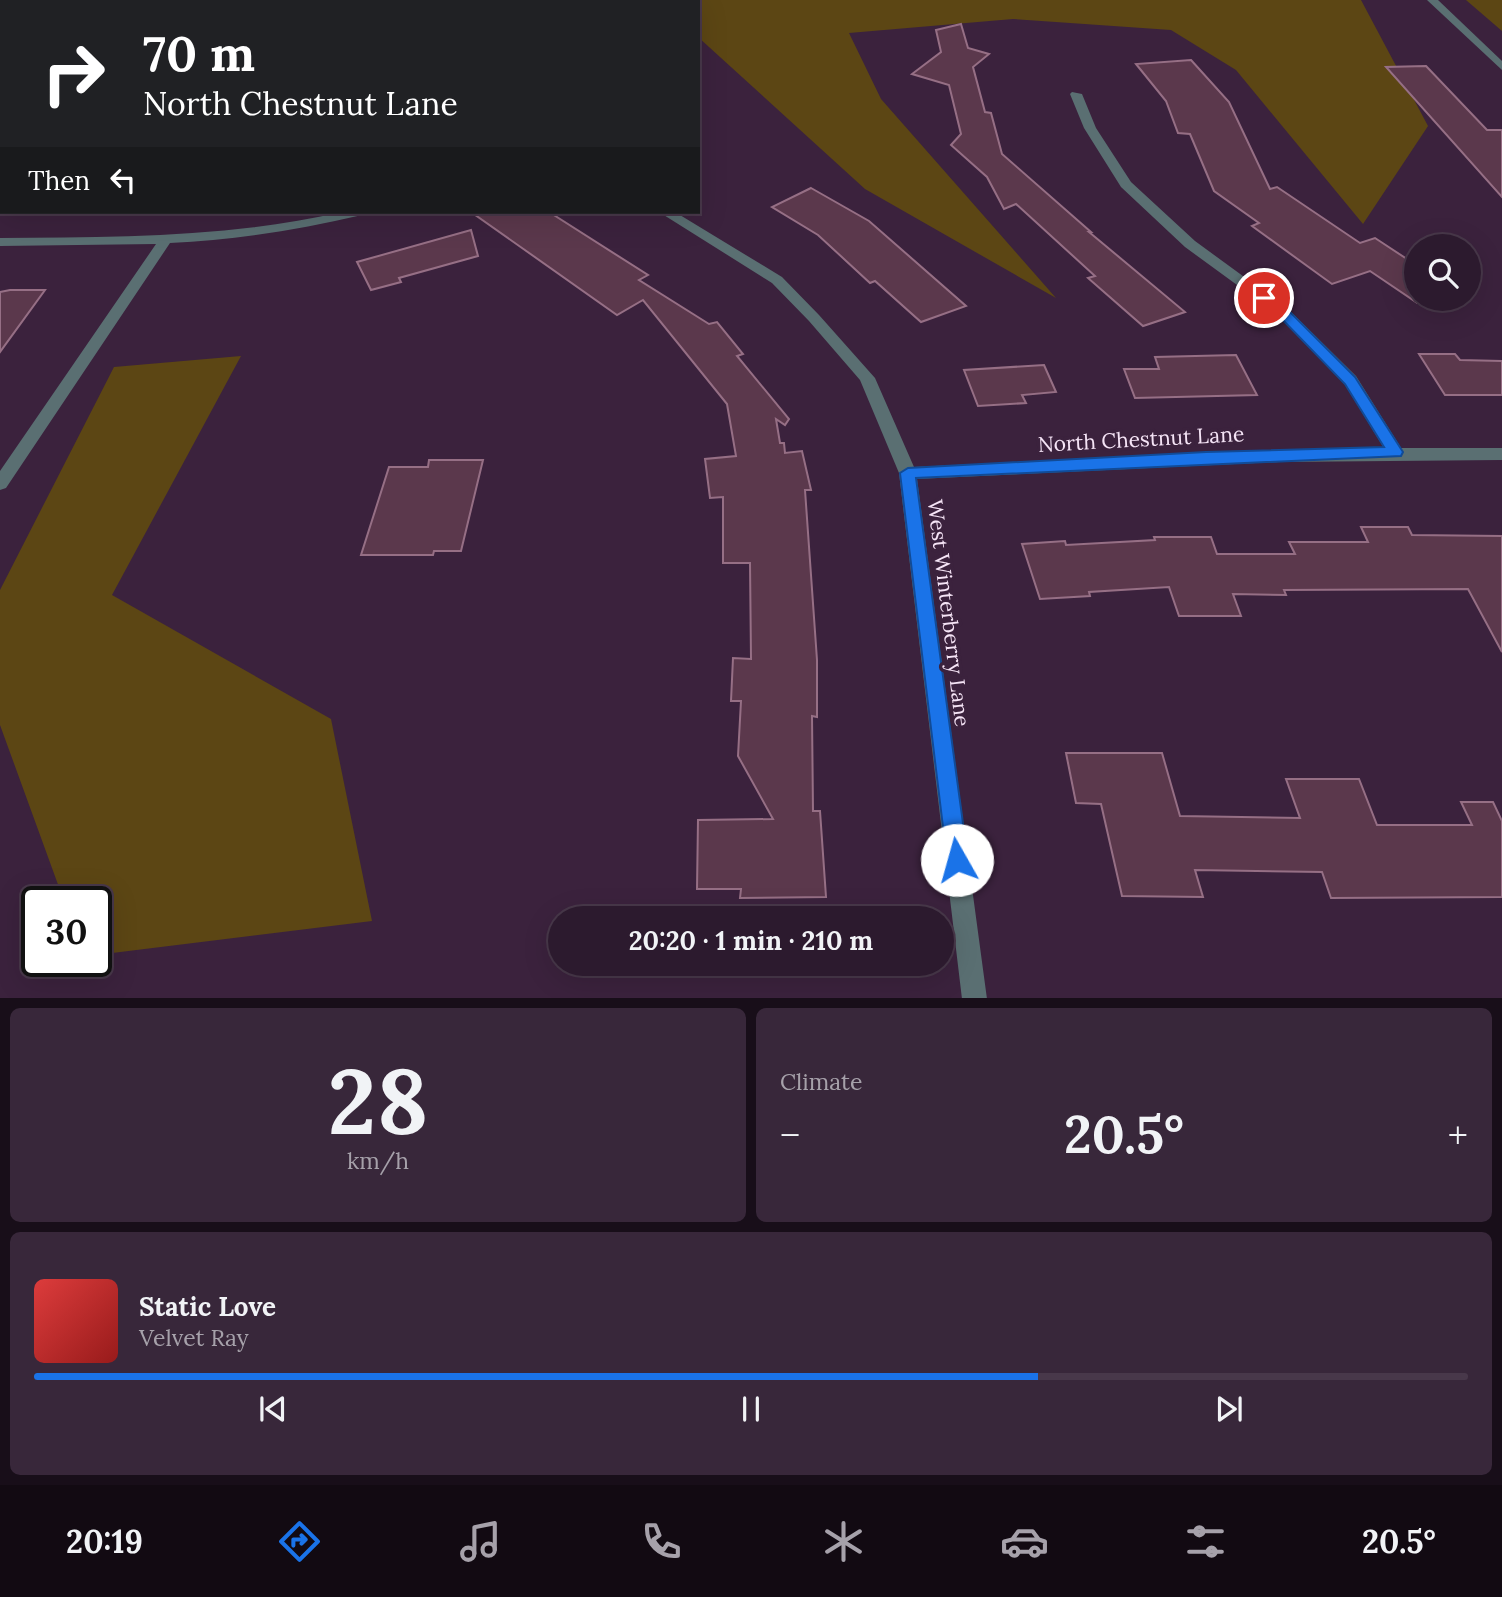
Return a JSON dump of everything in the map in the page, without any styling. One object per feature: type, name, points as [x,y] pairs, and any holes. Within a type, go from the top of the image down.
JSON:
[{"type":"street","points":[[1432,0],[1502,67]]},
{"type":"street","points":[[1076,94],[1090,128],[1126,184],[1190,244],[1283,312],[1350,380],[1395,452]]},
{"type":"street","points":[[0,242],[165,240],[278,227],[346,214]]},
{"type":"street","name":"West Winterberry Lane","points":[[669,214],[777,280],[814,318],[867,379],[908,473],[975,998]]},
{"type":"street","points":[[0,484],[165,240]]},
{"type":"street","name":"North Chestnut Lane","points":[[908,473],[1206,457],[1395,452],[1502,454]]},
{"type":"shaded area","points":[[700,0],[1361,0],[1428,126],[1363,224],[1236,70],[1171,30],[1013,19],[849,33],[881,99],[1056,298],[865,189],[700,39]]},
{"type":"shaded area","points":[[1466,0],[1502,0],[1502,31]]},
{"type":"shaded area","points":[[241,356],[112,595],[331,719],[372,921],[112,953],[112,886],[59,886],[0,725],[0,590],[114,367]]},
{"type":"building","points":[[961,24],[968,48],[989,54],[973,67],[985,112],[991,113],[1002,154],[1089,232],[1185,312],[1143,326],[1088,278],[1095,276],[1016,204],[1004,209],[987,177],[951,145],[961,134],[949,85],[912,74],[941,52],[936,30]]},
{"type":"building","points":[[1191,60],[1229,102],[1270,189],[1277,187],[1360,243],[1375,238],[1404,257],[1404,294],[1370,271],[1332,284],[1252,226],[1259,223],[1214,191],[1190,134],[1178,133],[1166,101],[1136,64]]},
{"type":"building","points":[[1426,66],[1487,130],[1502,130],[1502,197],[1386,67]]},
{"type":"building","points":[[811,188],[869,221],[966,306],[921,322],[875,281],[870,283],[818,235],[772,207]]},
{"type":"building","points":[[474,214],[552,214],[648,275],[639,280],[709,324],[717,322],[743,354],[737,356],[789,419],[785,425],[776,419],[780,443],[784,443],[785,453],[802,451],[811,490],[805,490],[817,660],[817,717],[812,716],[813,811],[820,811],[826,897],[740,898],[741,889],[697,889],[698,820],[773,819],[738,756],[741,701],[731,701],[733,658],[751,659],[750,563],[723,563],[723,497],[710,498],[705,459],[736,456],[727,404],[643,300],[617,315]]},
{"type":"building","points":[[471,230],[478,256],[399,278],[401,282],[371,290],[357,262]]},
{"type":"building","points":[[45,290],[0,352],[0,292]]},
{"type":"building","points":[[1419,354],[1455,354],[1460,360],[1502,361],[1502,395],[1445,395]]},
{"type":"building","points":[[1236,355],[1257,395],[1135,398],[1124,369],[1159,369],[1155,357]]},
{"type":"building","points":[[1044,365],[1056,392],[1022,395],[1026,403],[978,406],[964,370]]},
{"type":"building","points":[[429,460],[483,460],[461,551],[434,551],[433,555],[361,555],[389,467],[428,467]]},
{"type":"building","points":[[1361,527],[1408,527],[1412,535],[1502,536],[1502,652],[1468,589],[1284,590],[1286,595],[1233,594],[1241,616],[1179,616],[1169,587],[1089,592],[1090,596],[1040,599],[1022,544],[1065,541],[1066,545],[1155,540],[1154,537],[1211,537],[1217,554],[1295,554],[1289,542],[1368,542]]},
{"type":"building","points":[[1066,753],[1162,753],[1180,816],[1300,818],[1286,779],[1359,779],[1377,825],[1472,825],[1461,802],[1493,802],[1502,821],[1502,897],[1331,898],[1322,872],[1195,870],[1203,897],[1122,896],[1101,804],[1076,803]]},
{"type":"route","points":[[957,860],[908,473],[1206,457],[1395,452],[1350,380],[1283,312],[1264,298]]}]
